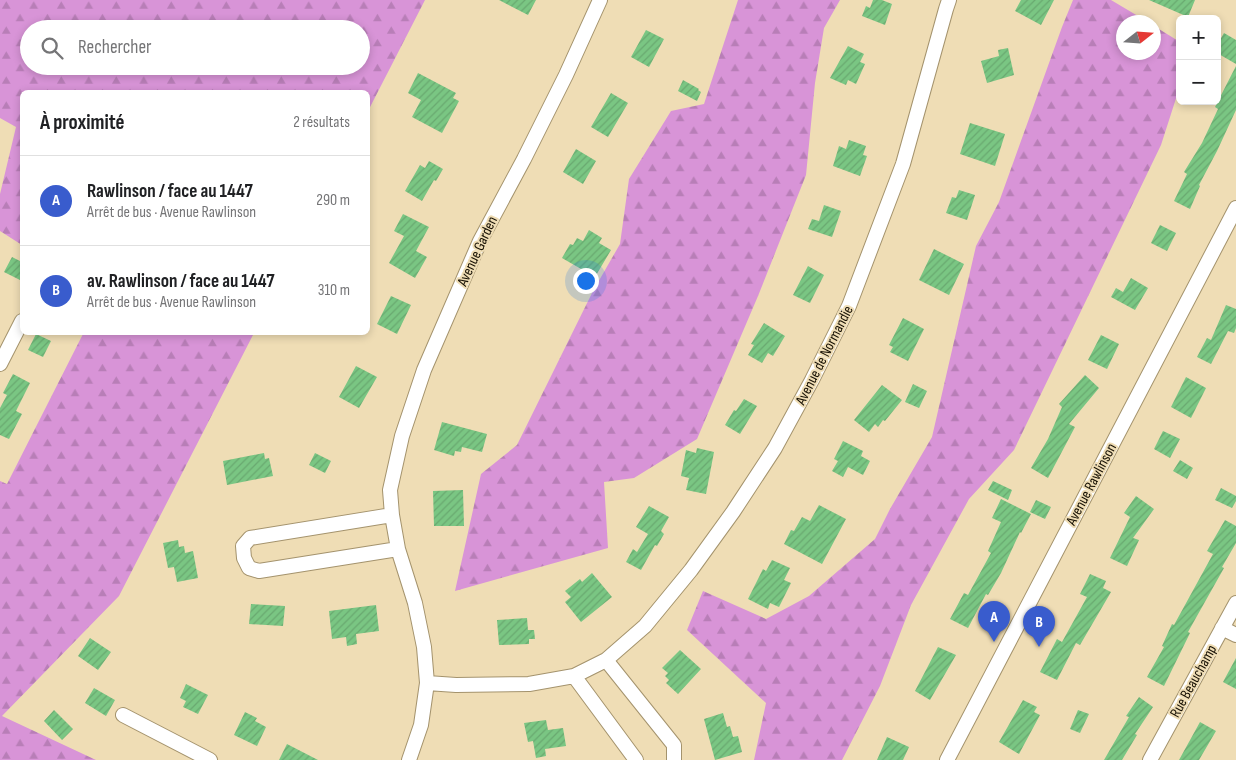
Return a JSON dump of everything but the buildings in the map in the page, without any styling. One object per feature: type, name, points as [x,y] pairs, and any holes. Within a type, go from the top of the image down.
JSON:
[{"type":"street","name":"Avenue Garden","points":[[409,760],[421,725],[427,683],[424,647],[415,603],[398,549],[392,515],[390,490],[402,436],[424,370],[480,241],[528,151],[600,0]]},
{"type":"street","name":"Avenue de Normandie","points":[[427,683],[456,685],[529,684],[574,676],[606,660],[645,626],[701,556],[733,512],[775,448],[849,306],[903,164],[950,0]]},
{"type":"street","name":"Avenue Rawlinson","points":[[947,760],[1236,208]]},
{"type":"street","points":[[0,364],[5,344],[20,324]]},
{"type":"street","points":[[392,515],[250,538],[243,546],[243,553],[249,568],[259,571],[398,549]]},
{"type":"street","name":"Rue Beauchamp","points":[[1150,760],[1236,602]]},
{"type":"street","points":[[1222,628],[1236,635]]},
{"type":"street","points":[[606,660],[674,745],[674,760]]},
{"type":"street","points":[[574,676],[636,760]]},
{"type":"street","points":[[123,715],[210,760]]},
{"type":"green space","points":[[0,0],[425,0],[370,107],[370,90],[20,90],[20,244],[0,231],[0,194],[16,127],[0,118]]},
{"type":"green space","points":[[738,0],[840,0],[824,28],[815,83],[806,175],[758,296],[697,439],[634,478],[604,482],[608,548],[455,591],[481,474],[517,445],[593,291],[620,244],[629,179],[671,111],[704,104]]},
{"type":"green space","points":[[1073,0],[1111,0],[1136,15],[1116,15],[1116,60],[1161,60],[1161,30],[1176,40],[1176,98],[1161,145],[1014,450],[969,499],[911,605],[880,686],[842,760],[754,760],[766,703],[687,630],[703,591],[766,619],[809,596],[875,539],[890,509],[932,437],[976,246],[999,202]]},
{"type":"green space","points":[[82,335],[253,335],[119,596],[2,716],[96,760],[0,760],[0,481],[7,484]]},
{"type":"place","name":"Rawlinson / face au 1447","points":[[994,642]]},
{"type":"place","name":"av. Rawlinson / face au 1447","points":[[1039,647]]}]
